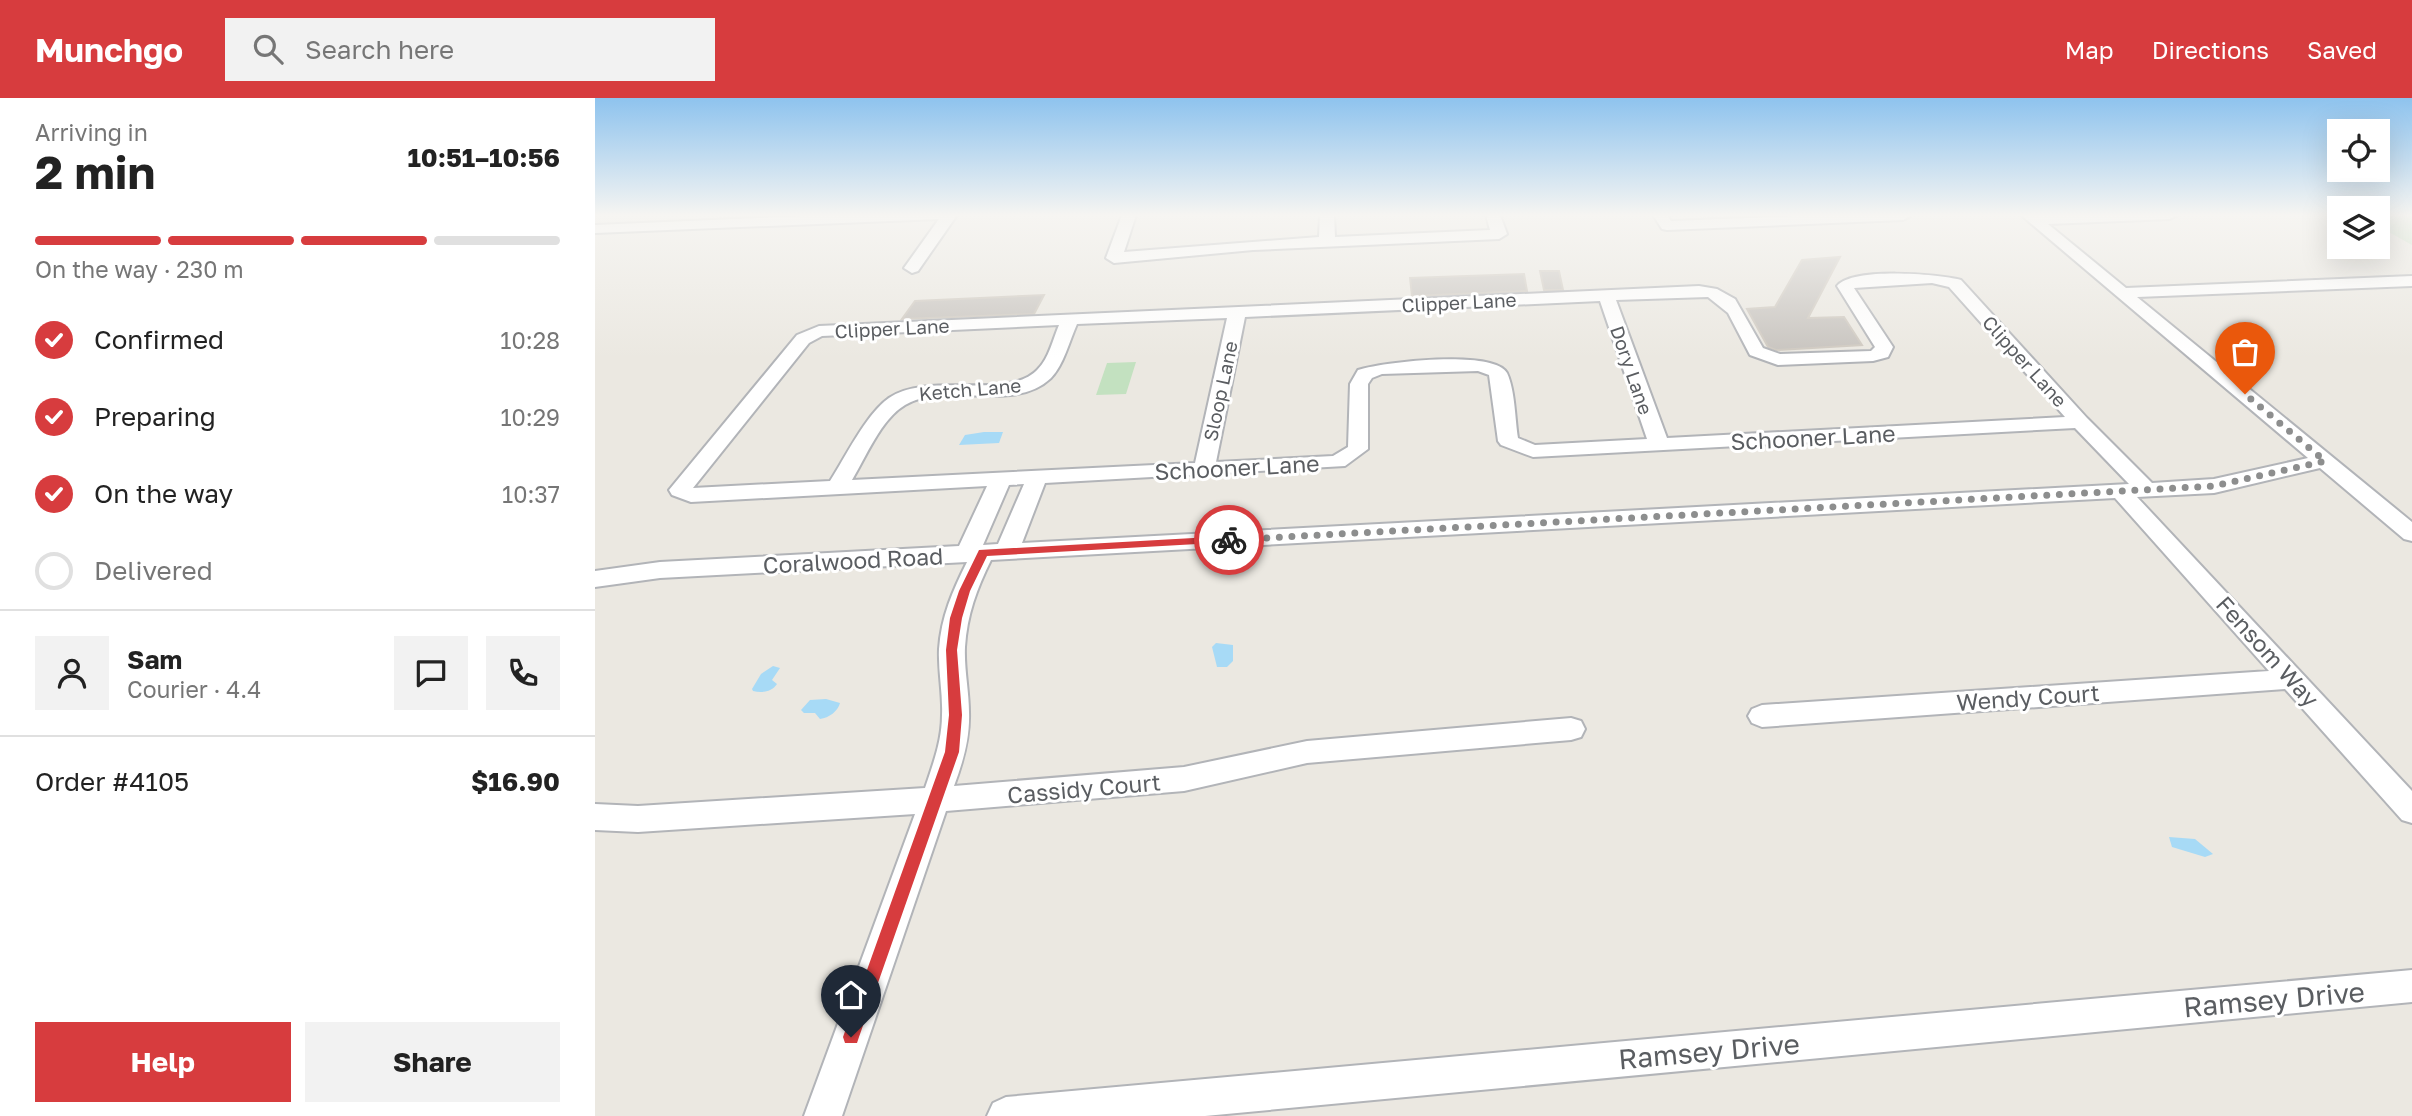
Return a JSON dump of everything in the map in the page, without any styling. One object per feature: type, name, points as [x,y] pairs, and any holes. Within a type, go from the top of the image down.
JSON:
[{"type":"street","points":[[912,268],[916,263]]},
{"type":"street","points":[[2086,263],[2412,534]]},
{"type":"street","name":"Clipper Lane","points":[[819,331],[1711,291],[1728,299],[1756,351],[1762,356],[1778,360],[1873,356],[1882,353],[1884,346],[1845,286],[1851,282],[1942,279],[1955,283],[2080,422],[2147,491]]},
{"type":"street","points":[[2123,293],[2412,281]]},
{"type":"street","name":"Dory Lane","points":[[1606,295],[1659,445]]},
{"type":"street","name":"Sloop Lane","points":[[1203,469],[1237,313]]},
{"type":"street","name":"Ketch Lane","points":[[838,486],[892,404],[907,395],[927,390],[1018,387],[1034,382],[1045,373],[1070,320]]},
{"type":"street","name":"Schooner Lane","points":[[819,331],[803,339],[680,490],[691,495],[1338,462],[1358,449],[1359,384],[1365,374],[1380,369],[1479,365],[1493,369],[1498,374],[1508,442],[1533,451],[2080,422]]},
{"type":"street","name":"Coralwood Road","points":[[595,579],[660,570],[2147,491],[2214,486],[2325,461]]},
{"type":"street","points":[[823,1116],[952,752],[956,715],[951,650],[964,591],[986,553],[1037,478]]},
{"type":"street","points":[[986,553],[1000,480]]},
{"type":"street","name":"Fensom Way","points":[[2121,492],[2412,811]]},
{"type":"street","name":"Wendy Court","points":[[1762,716],[2294,679]]},
{"type":"street","name":"Cassidy Court","points":[[595,817],[638,819],[936,800],[1184,779],[1307,752],[1571,729]]},
{"type":"street","name":"Ramsey Drive","points":[[1006,1116],[2412,986]]},
{"type":"green space","points":[[1136,362],[1126,394],[1096,395],[1107,363]]},
{"type":"water","points":[[1003,432],[999,443],[959,445],[965,435]]},
{"type":"water","points":[[1216,643],[1233,645],[1233,661],[1227,667],[1217,667],[1212,647]]},
{"type":"water","points":[[773,666],[780,668],[772,680],[777,684],[775,687],[767,691],[753,691],[761,674]]},
{"type":"water","points":[[826,699],[840,703],[827,717],[820,719],[815,713],[804,713],[801,710],[810,700]]},
{"type":"water","points":[[2169,837],[2195,839],[2213,854],[2205,857],[2172,847]]},
{"type":"building","points":[[1801,263],[1837,263],[1808,318],[1844,317],[1862,345],[1776,350],[1768,347],[1747,309],[1775,307]]},
{"type":"building","points":[[1540,271],[1559,271],[1563,290],[1544,290]]},
{"type":"building","points":[[1524,274],[1527,291],[1412,296],[1410,278]]},
{"type":"building","points":[[1044,295],[1034,314],[902,319],[915,301]]},
{"type":"way so far","points":[[1229,540],[2147,491],[2214,486],[2255,479],[2325,461],[2245,394]]},
{"type":"route","points":[[851,1037],[952,752],[956,715],[951,650],[964,591],[983,553],[1229,540]]}]
